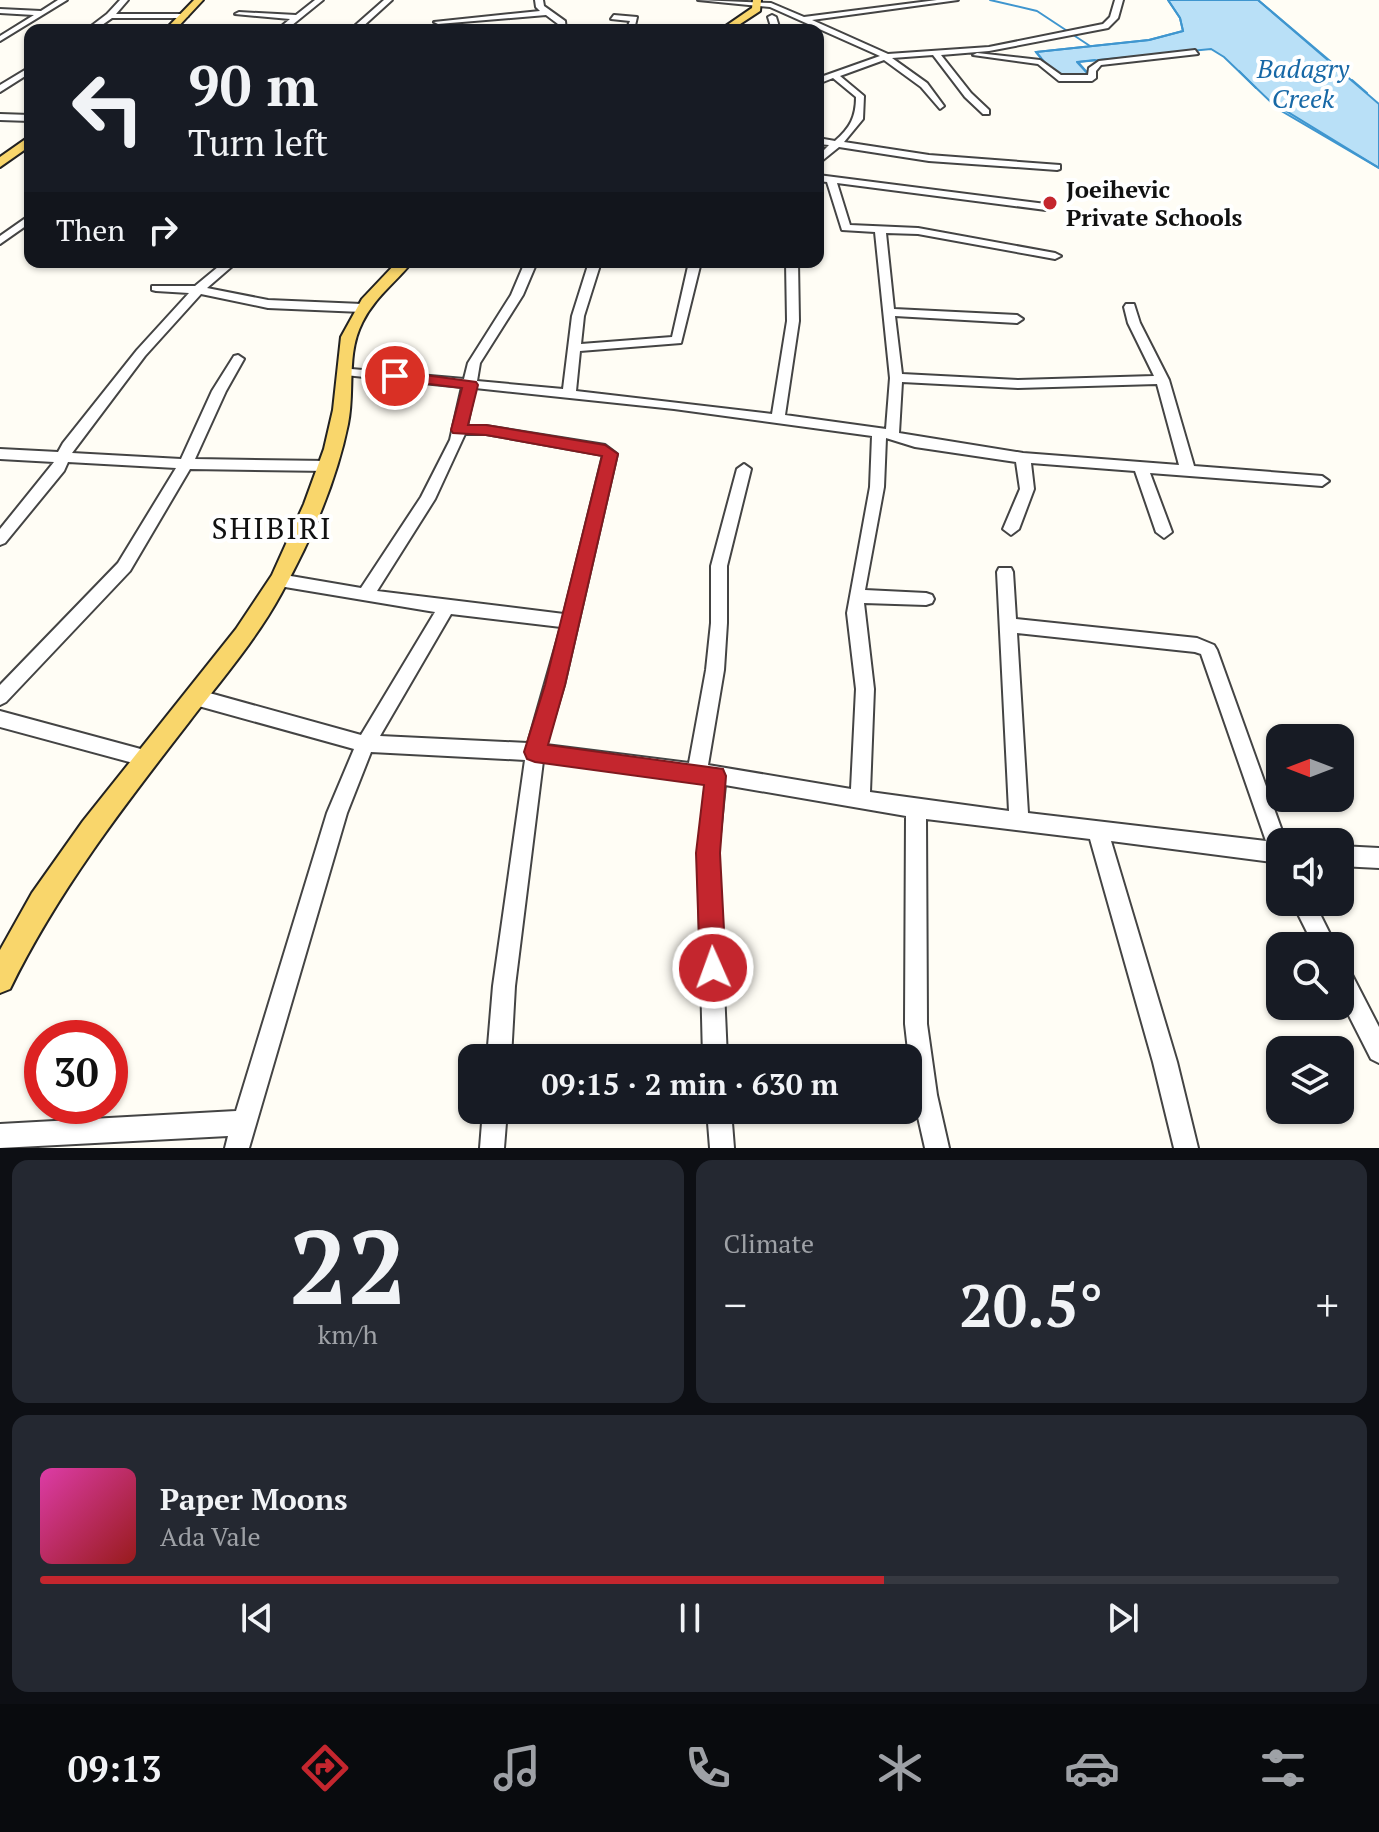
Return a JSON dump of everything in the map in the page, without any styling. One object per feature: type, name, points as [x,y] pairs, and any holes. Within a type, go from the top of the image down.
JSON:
[{"type":"main road","points":[[176,24],[199,0]]},
{"type":"main road","points":[[732,24],[757,4]]},
{"type":"main road","points":[[0,163],[24,145]]},
{"type":"main road","points":[[0,979],[36,911],[91,832],[241,637],[279,580],[309,520],[328,466],[339,426],[351,328],[362,308],[399,268]]},
{"type":"street","points":[[24,24],[63,0]]},
{"type":"street","points":[[99,24],[124,0]]},
{"type":"street","points":[[289,24],[319,0]]},
{"type":"street","points":[[361,24],[388,0]]},
{"type":"street","points":[[539,0],[540,7],[562,24]]},
{"type":"street","points":[[702,0],[757,4],[783,10],[814,24]]},
{"type":"street","points":[[803,19],[844,8],[954,0]]},
{"type":"street","points":[[824,79],[886,56],[937,55],[1072,34],[1112,23],[1119,0]]},
{"type":"street","points":[[0,11],[42,13]]},
{"type":"street","points":[[438,22],[550,12]]},
{"type":"street","points":[[239,14],[299,17]]},
{"type":"street","points":[[250,23],[259,15]]},
{"type":"street","points":[[110,16],[184,16]]},
{"type":"street","points":[[614,17],[634,19],[632,24]]},
{"type":"street","points":[[772,17],[774,24]]},
{"type":"street","points":[[0,39],[24,24]]},
{"type":"street","points":[[824,28],[886,56],[924,85],[940,106]]},
{"type":"street","points":[[968,51],[985,57],[1040,62],[1056,77],[1077,80],[1092,78],[1092,70],[1099,63],[1195,52]]},
{"type":"street","points":[[937,55],[968,95],[986,112]]},
{"type":"street","points":[[0,89],[24,73]]},
{"type":"street","points":[[824,155],[857,125],[863,113],[860,96],[834,75]]},
{"type":"street","points":[[0,117],[24,118]]},
{"type":"street","points":[[824,142],[929,158],[1057,167]]},
{"type":"street","points":[[824,180],[1046,207]]},
{"type":"street","points":[[832,182],[844,226],[918,231],[1055,256]]},
{"type":"street","points":[[0,241],[24,223]]},
{"type":"street","points":[[860,798],[865,689],[855,613],[856,596],[896,378],[880,230]]},
{"type":"street","points":[[0,539],[43,489],[65,457],[68,446],[115,385],[198,290],[224,268]]},
{"type":"street","points":[[365,595],[428,499],[457,440],[474,363],[517,295],[528,268]]},
{"type":"street","points":[[569,396],[578,316],[593,268]]},
{"type":"street","points":[[574,348],[677,340],[694,268]]},
{"type":"street","points":[[778,419],[793,321],[792,268]]},
{"type":"street","points":[[156,288],[198,290],[268,304],[362,308]]},
{"type":"street","points":[[1130,307],[1134,323],[1162,380],[1188,472]]},
{"type":"street","points":[[888,312],[1017,319]]},
{"type":"street","points":[[0,697],[124,567],[186,464],[219,391],[238,359]]},
{"type":"street","points":[[345,371],[674,405],[885,433],[915,442],[1023,458],[1322,481]]},
{"type":"street","points":[[896,378],[1018,384],[1162,380]]},
{"type":"street","points":[[459,430],[486,430],[605,450],[610,454],[535,752],[504,986],[500,1044]]},
{"type":"street","points":[[0,454],[186,464],[328,466]]},
{"type":"street","points":[[1011,529],[1027,489],[1023,458]]},
{"type":"street","points":[[1141,468],[1164,532]]},
{"type":"street","points":[[715,1044],[706,774],[719,623],[719,566],[725,531],[744,469]]},
{"type":"street","points":[[1005,572],[1019,820]]},
{"type":"street","points":[[279,580],[365,595],[570,621]]},
{"type":"street","points":[[856,596],[926,599]]},
{"type":"street","points":[[237,1148],[337,813],[365,744],[448,605]]},
{"type":"street","points":[[1006,625],[1197,645],[1208,650],[1271,828]]},
{"type":"street","points":[[195,697],[365,744],[535,752],[706,774],[916,809],[1266,850]]},
{"type":"street","points":[[0,719],[148,759]]},
{"type":"street","points":[[916,809],[916,1024],[925,1095],[937,1148]]},
{"type":"street","points":[[1098,831],[1165,1062],[1186,1148]]},
{"type":"street","points":[[1354,857],[1379,858]]},
{"type":"street","points":[[1354,1002],[1379,1051]]},
{"type":"street","points":[[0,1136],[243,1123]]},
{"type":"street","points":[[492,1148],[494,1124]]},
{"type":"street","points":[[720,1124],[722,1148]]},
{"type":"water","name":"Badagry Creek","points":[[1168,0],[1258,0],[1379,104],[1379,168],[1278,109],[1224,57],[1211,49],[1078,62],[1092,78],[1056,76],[1036,52],[1149,40],[1183,31],[1180,18]]},
{"type":"waterway","points":[[990,0],[1037,11],[1090,46]]},
{"type":"waterway","points":[[1041,58],[1036,52],[1149,40],[1183,31],[1180,18],[1168,0]]},
{"type":"waterway","points":[[1258,0],[1343,72]]},
{"type":"waterway","points":[[1089,75],[1077,62],[1095,60]]},
{"type":"waterway","points":[[1239,71],[1256,88]]},
{"type":"waterway","points":[[1352,80],[1367,93]]},
{"type":"waterway","points":[[1270,101],[1379,168]]},
{"type":"place","name":"Joeihevic Private Schools","points":[[1050,203]]},
{"type":"district","name":"SHIBIRI","points":[[272,528]]},
{"type":"route","points":[[395,376],[471,385],[459,430],[486,430],[605,450],[610,454],[555,685],[535,752],[716,776],[708,853],[713,968]]}]
